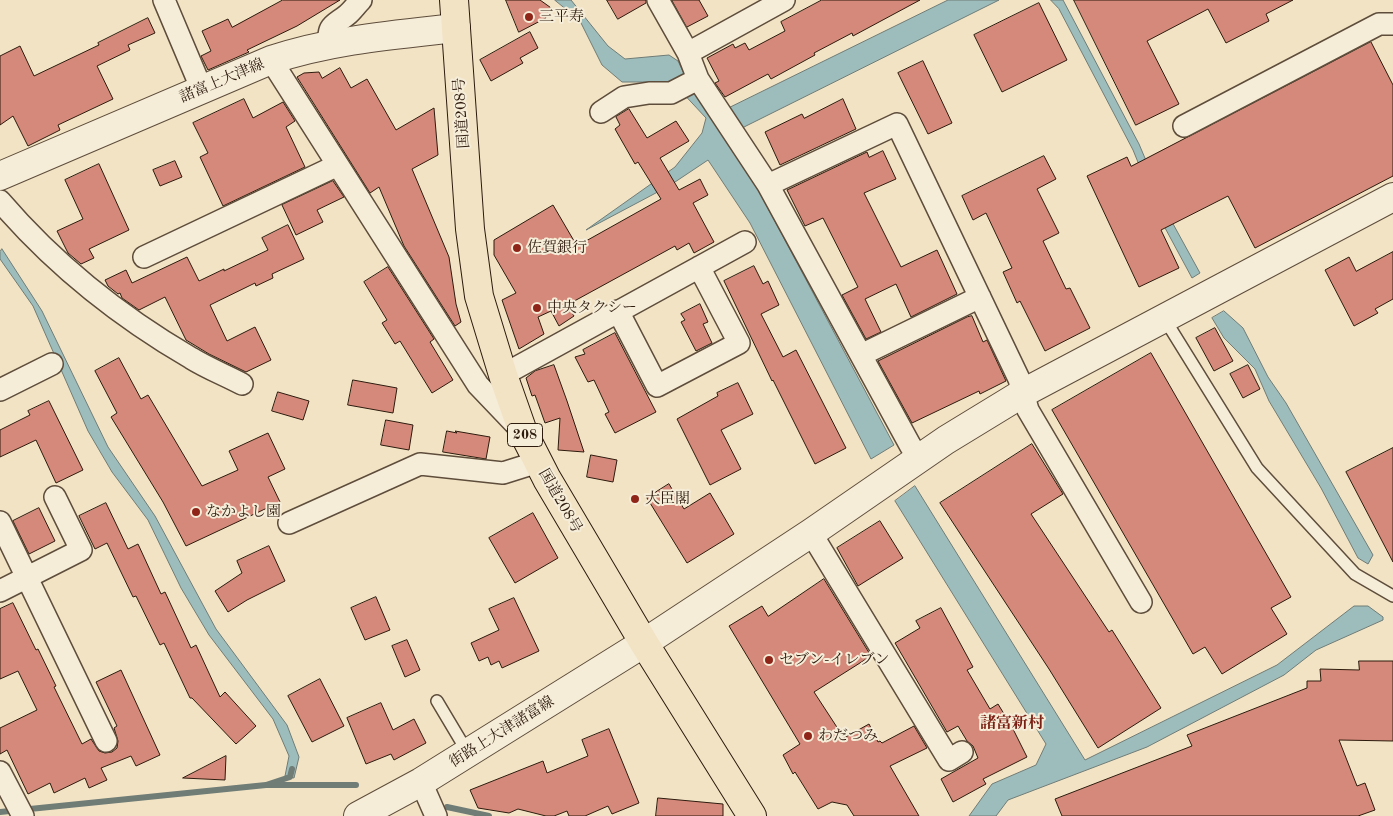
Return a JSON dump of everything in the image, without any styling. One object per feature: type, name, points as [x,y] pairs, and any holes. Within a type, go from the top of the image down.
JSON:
[{"type":"highway","name":"国道208号","points":[[454,0],[470,229],[479,296],[523,432],[546,479],[644,643],[752,816]]},
{"type":"street","points":[[164,0],[202,90]]},
{"type":"street","points":[[330,44],[328,34],[332,25],[347,15],[361,0]]},
{"type":"street","points":[[658,0],[688,53],[698,79],[768,185],[910,445],[919,458]]},
{"type":"street","points":[[688,53],[784,0]]},
{"type":"street","points":[[1184,126],[1379,24],[1393,24]]},
{"type":"street","name":"諸富上大津線","points":[[1,173],[271,60],[302,50],[330,44],[456,28]]},
{"type":"street","points":[[271,60],[478,385],[523,432]]},
{"type":"street","points":[[601,112],[624,97],[649,93],[671,93],[698,79]]},
{"type":"street","points":[[768,185],[897,124],[1019,379],[1028,410],[1141,602]]},
{"type":"street","points":[[144,257],[338,165]]},
{"type":"street","name":"街路上大津諸富線","points":[[358,816],[421,782],[644,643],[811,533],[919,458],[1023,393],[1393,197]]},
{"type":"street","points":[[0,201],[20,224],[53,256],[101,298],[146,331],[193,359],[242,384]]},
{"type":"street","points":[[503,375],[618,310],[745,242]]},
{"type":"street","points":[[618,310],[657,386],[739,343],[699,267]]},
{"type":"street","points":[[861,355],[980,297]]},
{"type":"street","points":[[0,390],[52,364]]},
{"type":"street","points":[[289,523],[420,464],[502,472],[538,462]]},
{"type":"street","points":[[0,591],[81,550],[55,497]]},
{"type":"street","points":[[0,522],[106,741]]},
{"type":"street","points":[[811,533],[949,760],[962,752]]},
{"type":"street","points":[[0,772],[20,810]]},
{"type":"street","points":[[421,782],[436,816]]},
{"type":"lane","points":[[1164,318],[1258,468],[1355,574],[1393,596]]},
{"type":"lane","points":[[437,701],[468,753]]},
{"type":"water","points":[[555,0],[571,0],[608,46],[625,59],[669,55],[678,61],[689,84],[712,116],[948,0],[999,0],[744,127],[729,145],[754,182],[894,445],[871,459],[750,223],[708,160],[669,186],[586,230],[675,167],[702,133],[706,118],[679,89],[670,85],[647,82],[622,82],[602,65],[580,21]]},
{"type":"water","points":[[1051,0],[1063,0],[1139,144],[1172,222],[1200,273],[1192,278],[1164,226],[1133,150],[1059,9]]},
{"type":"water","points":[[2,249],[42,311],[108,447],[155,516],[216,629],[287,725],[299,757],[294,778],[285,776],[289,756],[273,719],[209,635],[181,588],[148,520],[112,472],[88,431],[33,306],[0,259]]},
{"type":"water","points":[[1224,311],[1243,328],[1268,377],[1286,403],[1373,555],[1368,564],[1358,558],[1321,488],[1269,401],[1255,369],[1224,338],[1212,318]]},
{"type":"water","points":[[915,486],[1085,760],[1277,665],[1354,606],[1368,606],[1383,617],[1383,620],[1316,650],[1284,675],[1147,747],[1008,800],[996,816],[969,816],[992,784],[1036,765],[1046,744],[895,501]]},
{"type":"building","points":[[283,0],[340,0],[297,26],[247,50],[249,52],[208,70],[201,56],[211,51],[202,31],[228,19],[232,27]]},
{"type":"building","name":"三平寿","points":[[506,0],[540,0],[554,10],[544,15],[546,18],[519,32]]},
{"type":"building","points":[[607,0],[646,0],[646,3],[618,19]]},
{"type":"building","points":[[672,0],[699,0],[708,16],[687,27]]},
{"type":"building","points":[[822,0],[920,0],[853,36],[852,33],[814,53],[815,55],[771,79],[768,74],[725,97],[715,83],[719,81],[707,58],[733,44],[735,48],[745,43],[749,50],[785,31],[781,22]]},
{"type":"building","points":[[1074,0],[1293,0],[1266,14],[1269,21],[1226,43],[1208,9],[1147,41],[1179,104],[1136,125]]},
{"type":"building","points":[[1039,3],[1067,60],[1002,92],[974,35]]},
{"type":"building","points":[[148,18],[155,33],[128,45],[130,50],[97,66],[113,99],[58,125],[60,130],[28,146],[13,116],[0,125],[0,56],[20,46],[34,76],[99,45],[98,43]]},
{"type":"building","points":[[530,32],[538,48],[520,58],[523,63],[491,81],[480,60]]},
{"type":"building","points":[[1371,42],[1393,85],[1393,176],[1255,248],[1228,196],[1161,230],[1179,268],[1139,287],[1087,176],[1127,157],[1131,166]]},
{"type":"building","points":[[923,61],[952,123],[928,134],[898,73]]},
{"type":"building","points":[[340,68],[351,88],[367,79],[396,130],[434,108],[438,155],[412,169],[449,257],[456,304],[461,322],[455,326],[404,246],[379,187],[370,193],[297,77],[304,73],[319,72],[322,78]]},
{"type":"building","points":[[244,99],[253,118],[283,102],[295,121],[286,127],[305,167],[223,206],[200,157],[208,153],[193,123]]},
{"type":"building","points":[[843,99],[856,129],[780,165],[765,132],[802,114],[804,118]]},
{"type":"building","points":[[629,109],[647,138],[676,121],[689,141],[660,158],[679,190],[700,179],[708,195],[693,203],[714,242],[694,253],[689,243],[677,250],[675,246],[567,305],[574,316],[559,326],[551,311],[538,317],[544,334],[519,349],[502,300],[516,293],[494,255],[494,240],[553,205],[577,246],[661,199],[638,162],[635,164],[615,129],[620,125],[616,117]]},
{"type":"building","points":[[883,151],[896,179],[864,193],[901,267],[937,250],[957,294],[911,317],[896,284],[865,299],[881,332],[866,339],[842,295],[858,287],[823,218],[805,226],[787,190],[867,152],[869,157]]},
{"type":"building","points":[[1044,156],[1056,179],[1037,189],[1059,233],[1043,241],[1066,289],[1070,288],[1090,328],[1045,351],[1020,301],[1017,303],[1003,272],[1012,268],[986,213],[973,220],[962,196]]},
{"type":"building","points":[[175,161],[182,177],[160,186],[153,170]]},
{"type":"building","points":[[99,164],[129,230],[89,249],[94,258],[81,264],[68,253],[57,231],[83,219],[65,180]]},
{"type":"building","points":[[333,181],[344,197],[317,210],[323,222],[296,235],[282,205]]},
{"type":"building","points":[[288,225],[304,259],[272,274],[273,278],[256,286],[255,283],[210,305],[227,341],[255,327],[271,360],[246,372],[209,354],[186,340],[165,297],[139,310],[122,298],[120,293],[118,294],[108,286],[105,280],[126,270],[132,283],[187,257],[199,281],[268,250],[262,238]]},
{"type":"building","points":[[1393,252],[1393,299],[1375,309],[1378,313],[1354,326],[1325,270],[1349,257],[1356,271]]},
{"type":"building","points":[[754,266],[763,284],[768,281],[779,305],[761,314],[783,357],[796,350],[846,448],[815,464],[772,381],[724,281]]},
{"type":"building","points":[[388,267],[434,339],[430,342],[453,380],[432,393],[400,341],[395,344],[382,323],[387,320],[364,282]]},
{"type":"building","points":[[700,304],[708,322],[703,324],[712,343],[696,351],[681,322],[685,320],[681,314]]},
{"type":"building","points":[[972,316],[983,342],[987,340],[1006,381],[980,394],[979,391],[912,423],[878,361]]},
{"type":"building","points":[[1215,328],[1233,361],[1214,371],[1196,338]]},
{"type":"building","points":[[615,333],[656,412],[615,433],[605,414],[609,412],[594,380],[588,382],[575,357],[585,354],[583,350]]},
{"type":"building","points":[[1151,353],[1291,597],[1271,608],[1287,634],[1222,674],[1205,647],[1193,654],[1052,410]]},
{"type":"building","points":[[119,358],[141,399],[148,395],[202,486],[238,470],[229,451],[268,433],[285,469],[268,477],[280,502],[186,546],[163,502],[111,417],[117,413],[95,371]]},
{"type":"building","points":[[554,365],[584,452],[558,450],[560,418],[545,423],[535,395],[532,396],[526,378],[535,371]]},
{"type":"building","points":[[1248,365],[1260,389],[1243,398],[1230,374]]},
{"type":"building","points":[[353,380],[397,388],[393,413],[348,405]]},
{"type":"building","points":[[738,383],[753,414],[721,430],[741,469],[710,485],[677,419],[718,396],[717,393]]},
{"type":"building","points":[[278,392],[309,401],[303,420],[272,411]]},
{"type":"building","points":[[49,401],[83,470],[56,483],[36,440],[0,457],[0,430],[30,415],[28,411]]},
{"type":"building","points":[[386,420],[413,425],[409,450],[381,445]]},
{"type":"building","points":[[447,431],[490,437],[486,459],[443,452]]},
{"type":"building","points":[[1032,444],[1063,494],[1031,514],[1109,632],[1112,630],[1161,708],[1098,748],[1049,669],[940,503]]},
{"type":"building","points":[[1393,448],[1393,562],[1346,472]]},
{"type":"building","points":[[591,455],[617,460],[613,482],[587,477]]},
{"type":"building","points":[[669,484],[684,509],[710,493],[734,534],[687,563],[647,498]]},
{"type":"building","points":[[106,503],[128,549],[138,544],[161,594],[165,592],[191,648],[196,645],[220,697],[225,692],[256,726],[236,744],[190,698],[164,643],[160,645],[136,596],[133,597],[107,543],[95,549],[79,516]]},
{"type":"building","points":[[39,508],[55,541],[29,554],[13,521]]},
{"type":"building","points":[[533,513],[558,558],[515,583],[489,538]]},
{"type":"building","points":[[880,521],[903,558],[858,586],[837,548]]},
{"type":"building","points":[[269,546],[285,581],[228,612],[215,591],[242,573],[237,561]]},
{"type":"building","points":[[824,579],[871,656],[814,692],[844,738],[869,724],[878,742],[882,743],[914,726],[927,748],[890,766],[919,816],[854,816],[847,805],[832,802],[818,809],[795,772],[793,774],[783,755],[800,744],[729,626],[762,606],[768,616]]},
{"type":"building","points":[[376,597],[390,630],[365,640],[351,608]]},
{"type":"building","points":[[514,598],[539,651],[502,668],[499,661],[491,665],[488,657],[479,661],[471,643],[499,630],[489,609]]},
{"type":"building","points":[[13,603],[36,650],[38,649],[82,744],[91,739],[99,751],[105,753],[112,752],[117,748],[118,741],[114,728],[117,726],[96,682],[121,670],[160,755],[136,766],[131,756],[101,768],[107,780],[89,788],[85,778],[54,793],[50,783],[28,794],[7,750],[0,754],[0,728],[37,710],[18,671],[0,679],[0,609]]},
{"type":"building","points":[[941,608],[973,667],[967,670],[990,709],[998,704],[1027,757],[983,779],[986,784],[953,802],[941,779],[978,758],[973,746],[967,741],[958,726],[947,732],[895,643],[920,628],[916,621]]},
{"type":"building","points":[[407,640],[420,670],[405,677],[392,646]]},
{"type":"building","points":[[1359,661],[1393,661],[1393,741],[1339,740],[1357,786],[1365,783],[1375,810],[1358,816],[1062,816],[1055,799],[1192,746],[1187,735],[1307,688],[1307,681],[1321,681],[1320,669],[1359,670]]},
{"type":"building","points":[[320,679],[344,726],[312,742],[288,696]]},
{"type":"building","points":[[381,703],[393,730],[414,719],[426,743],[394,760],[391,754],[366,764],[347,718]]},
{"type":"building","points":[[609,729],[639,803],[612,814],[608,806],[585,816],[569,816],[567,811],[554,816],[546,816],[518,809],[509,813],[478,808],[470,790],[543,761],[547,773],[588,756],[582,740]]},
{"type":"building","points":[[226,756],[225,780],[183,778]]},
{"type":"building","points":[[658,798],[723,804],[723,816],[656,816]]},
{"type":"waterway","points":[[266,785],[290,777],[292,769]]},
{"type":"waterway","points":[[0,812],[266,785],[356,785]]},
{"type":"waterway","points":[[447,807],[489,816]]},
{"type":"place","name":"三平寿","points":[[529,17]]},
{"type":"place","name":"佐賀銀行","points":[[517,248]]},
{"type":"place","name":"中央タクシー","points":[[537,308]]},
{"type":"place","name":"大臣閣","points":[[635,499]]},
{"type":"place","name":"なかよし園","points":[[196,512]]},
{"type":"place","name":"セブン-イレブン","points":[[769,660]]},
{"type":"place","name":"わだつみ","points":[[808,736]]},
{"type":"district","name":"諸富新村","points":[[1012,724]]}]
